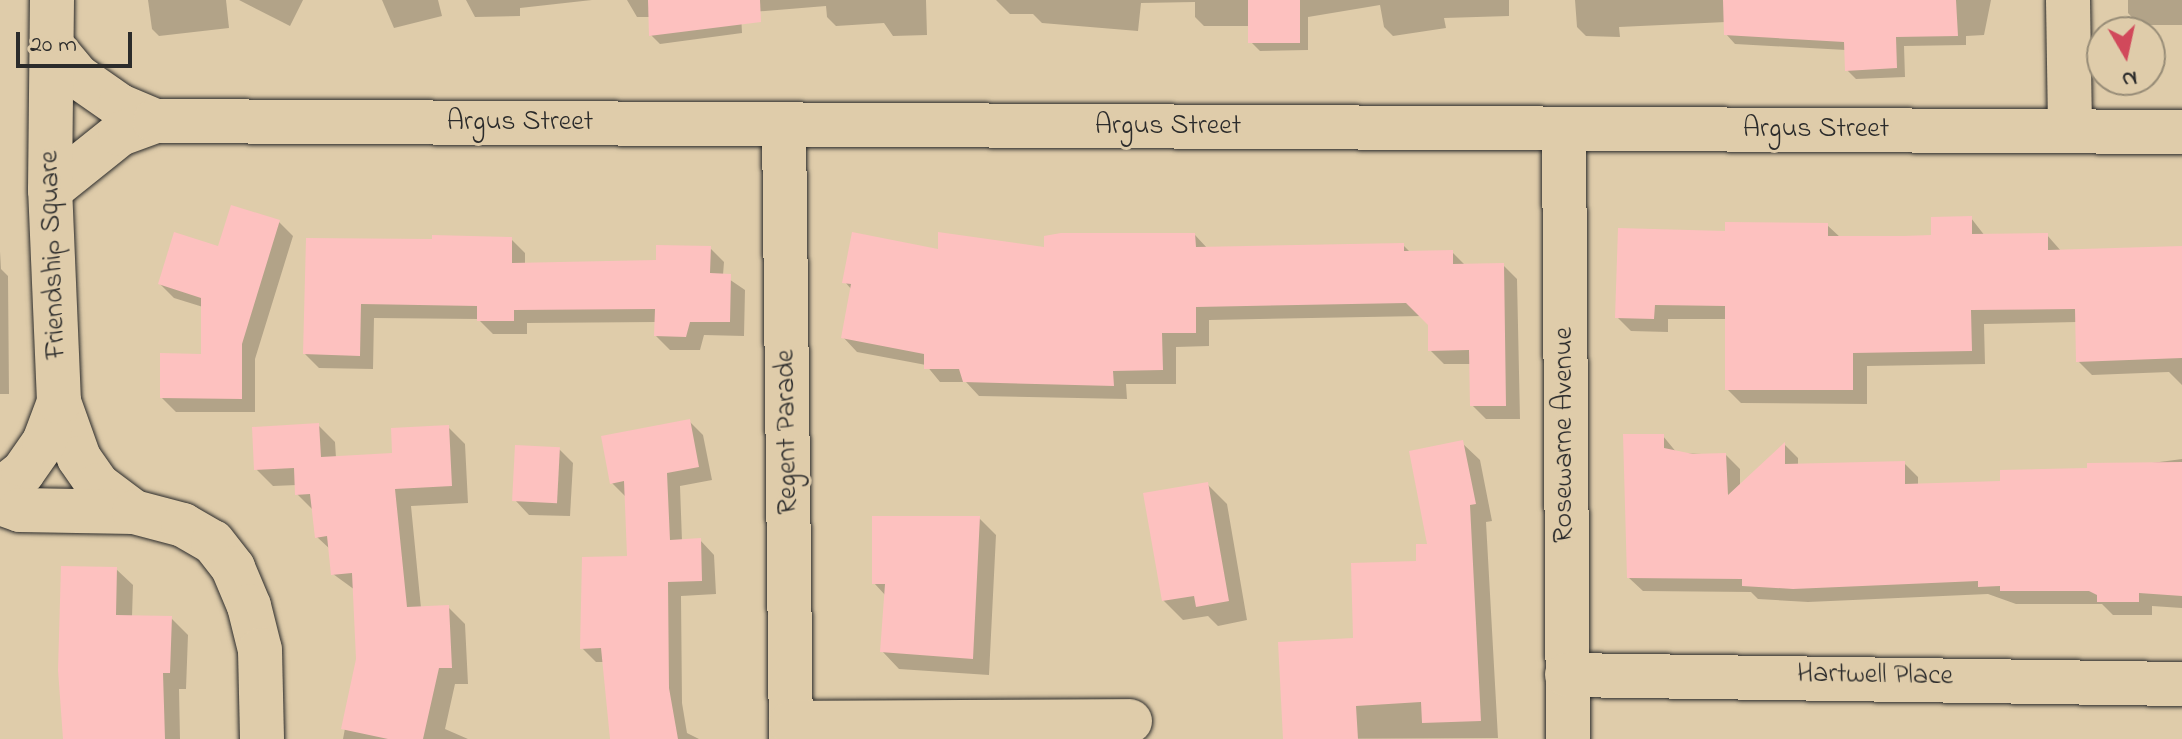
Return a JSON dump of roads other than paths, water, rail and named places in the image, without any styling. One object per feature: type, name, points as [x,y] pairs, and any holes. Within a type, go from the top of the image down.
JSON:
[{"type":"street","name":"Friendship Square","points":[[0,490],[23,472],[44,442],[59,402],[50,190],[52,0]]},
{"type":"street","points":[[2068,0],[2070,130]]},
{"type":"street","name":"Argus Street","points":[[52,46],[77,76],[120,106],[155,121]]},
{"type":"street","name":"Argus Street","points":[[50,190],[120,134],[155,121],[2182,132]]},
{"type":"street","name":"Regent Parade","points":[[784,125],[791,731]]},
{"type":"street","name":"Rosewarne Avenue","points":[[1564,130],[1568,739]]},
{"type":"street","points":[[59,402],[85,467],[98,485],[134,512]]},
{"type":"street","points":[[0,503],[20,510],[134,512],[183,525],[213,542],[233,568],[260,650],[262,739]]},
{"type":"street","name":"Hartwell Place","points":[[1567,675],[2182,684]]},
{"type":"street","points":[[791,731],[1130,721]]}]
